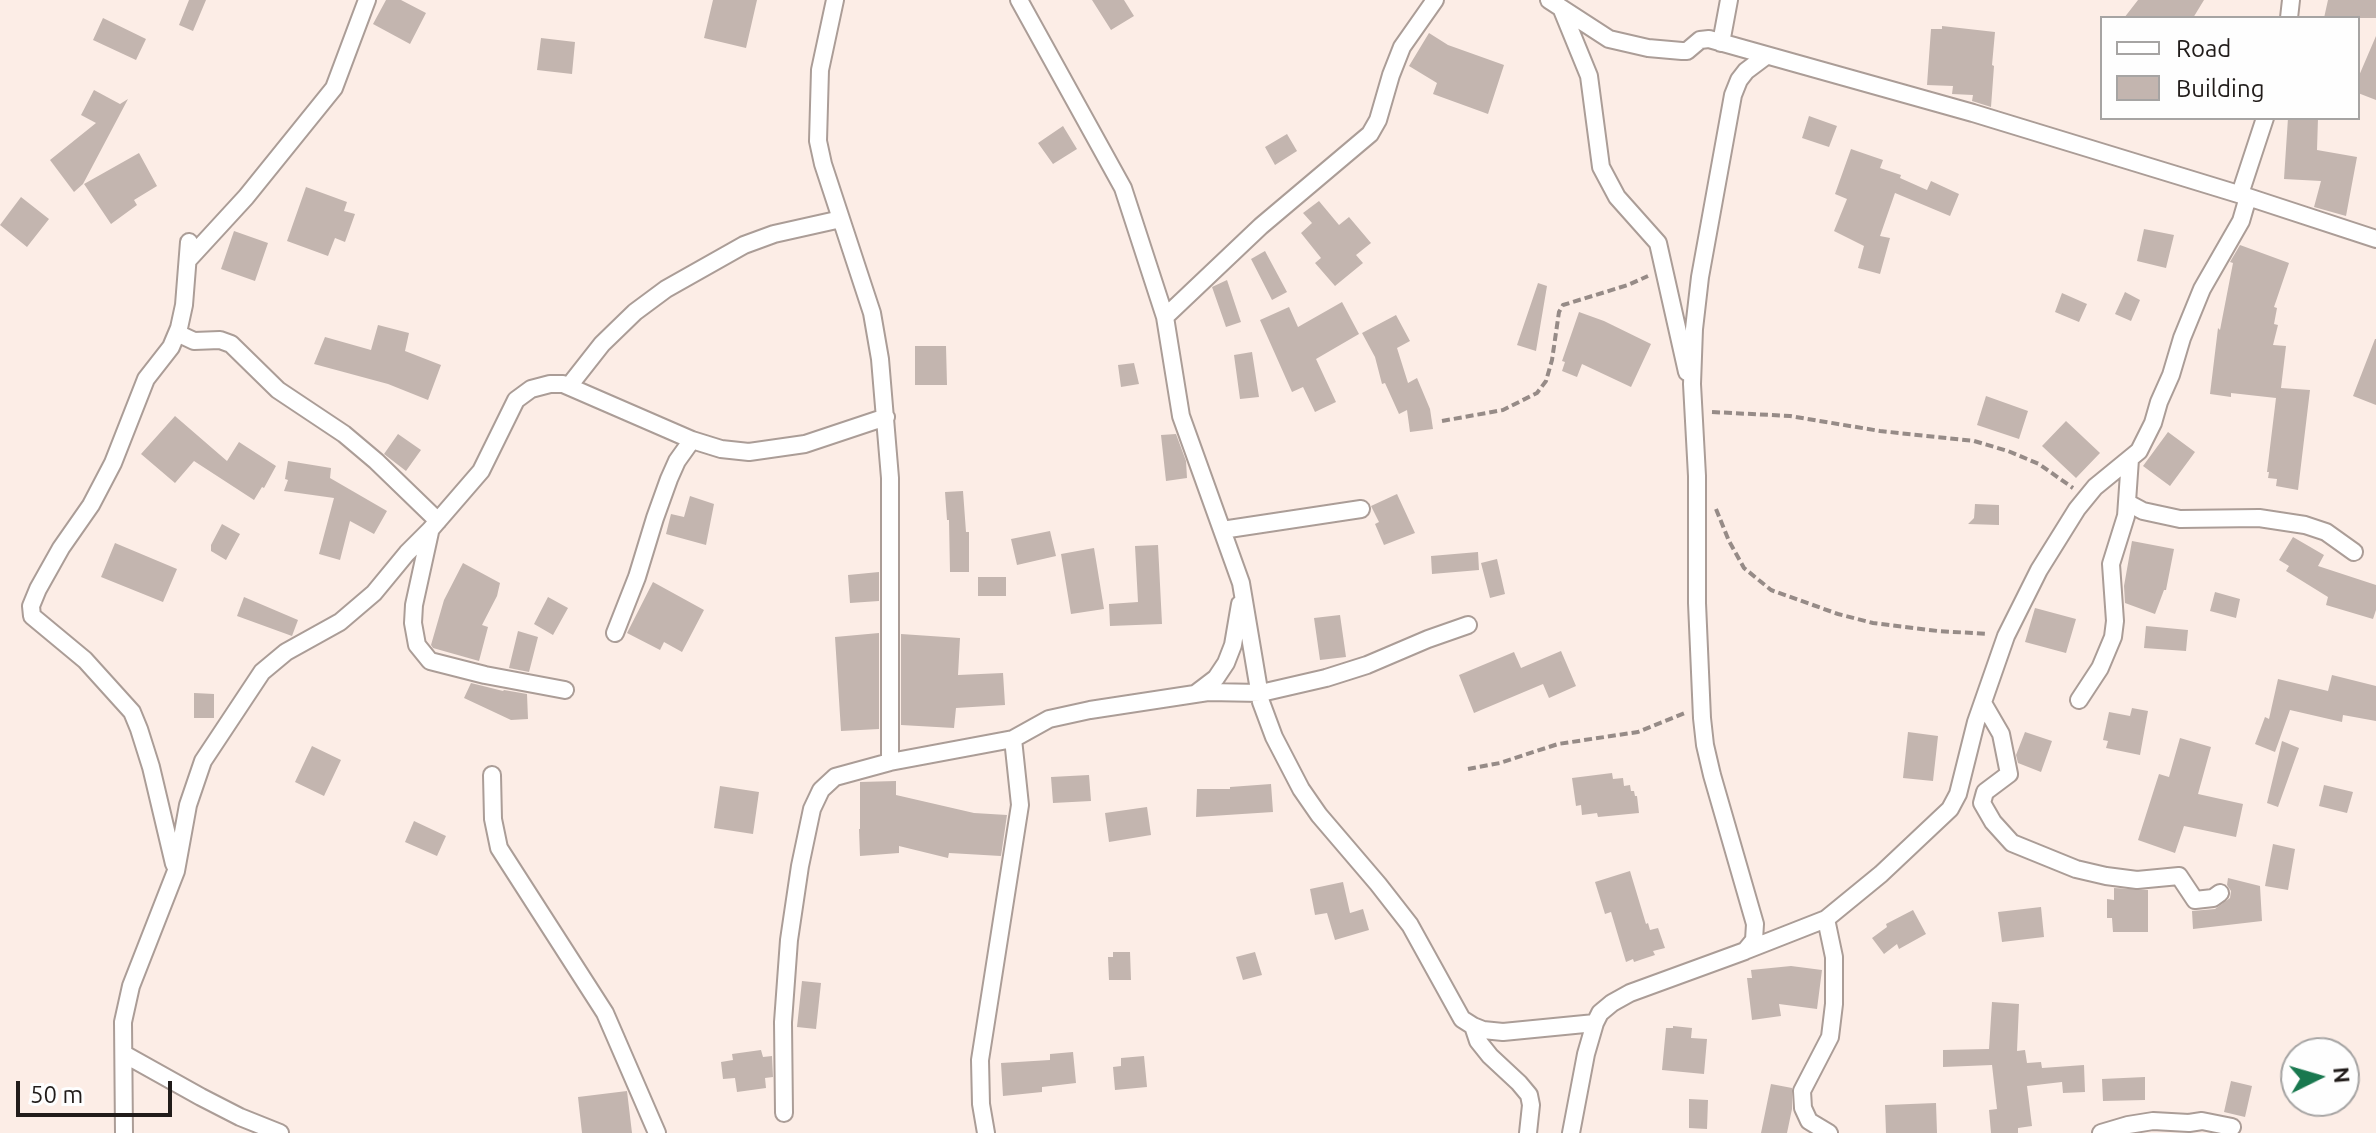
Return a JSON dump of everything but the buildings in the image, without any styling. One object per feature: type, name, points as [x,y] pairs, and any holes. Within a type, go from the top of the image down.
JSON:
[{"type":"street","points":[[176,871],[151,767],[132,712],[85,660],[32,616],[31,606],[61,548],[91,505],[113,463],[146,379],[171,347],[186,296],[189,251],[246,197],[334,88],[367,0]]},
{"type":"street","points":[[835,0],[820,70],[818,141],[872,313],[880,359],[890,478],[890,762]]},
{"type":"street","points":[[1019,0],[1123,188],[1165,317],[1181,416],[1241,583],[1261,702],[1274,737],[1301,789],[1410,925],[1462,1019],[1483,1030],[1503,1032],[1595,1023]]},
{"type":"street","points":[[1165,317],[1261,226],[1370,134],[1378,120],[1402,47],[1435,0]]},
{"type":"street","points":[[1721,43],[1729,0]]},
{"type":"street","points":[[1555,5],[1609,39],[1648,48],[1687,51],[1704,39],[1821,69],[2244,195],[2376,239]]},
{"type":"street","points":[[1555,5],[1589,76],[1601,167],[1617,197],[1658,243],[1683,358],[1692,384]]},
{"type":"street","points":[[1745,951],[1754,940],[1755,924],[1712,775],[1701,706],[1697,476],[1692,384],[1700,277],[1733,95],[1746,71],[1766,56]]},
{"type":"street","points":[[1571,1133],[1586,1054],[1600,1013],[1630,993],[1826,919],[1881,874],[1950,809],[1958,794],[1983,703],[2006,636],[2039,570],[2086,497],[2139,451],[2153,423],[2202,289],[2241,221],[2244,195],[2264,120]]},
{"type":"street","points":[[569,386],[602,344],[635,312],[666,289],[744,245],[774,234],[841,219]]},
{"type":"street","points":[[177,333],[194,341],[220,340],[231,344],[278,390],[344,434],[376,461],[434,526]]},
{"type":"street","points":[[124,1133],[123,1022],[131,986],[176,871],[188,805],[203,761],[262,672],[286,652],[340,622],[374,593],[434,526],[481,471],[516,400],[531,389],[550,384],[569,386],[692,440],[721,449],[749,452],[805,444],[886,417]]},
{"type":"street","points":[[615,633],[669,479],[692,440]]},
{"type":"street","points":[[2079,700],[2100,668],[2113,637],[2115,621],[2111,564],[2126,516],[2130,459]]},
{"type":"street","points":[[2128,503],[2143,511],[2180,519],[2259,518],[2305,525],[2326,532],[2354,552]]},
{"type":"street","points":[[1222,530],[1361,509]]},
{"type":"street","points":[[434,526],[414,605],[417,645],[430,661],[565,690]]},
{"type":"street","points":[[1193,695],[1216,678],[1226,663],[1239,618],[1241,583]]},
{"type":"street","points":[[784,1113],[783,1022],[789,940],[800,866],[812,809],[821,790],[835,777],[890,762],[1013,739],[1049,719],[1090,710],[1208,692],[1261,693],[1358,668],[1468,625]]},
{"type":"street","points":[[1983,703],[2001,734],[2009,774],[1985,792],[1982,803],[1993,822],[2012,843],[2076,869],[2106,876],[2137,880],[2179,876],[2195,900],[2213,898],[2220,893]]},
{"type":"street","points":[[986,1133],[981,1104],[980,1060],[1020,805],[1013,739]]},
{"type":"street","points":[[492,775],[493,819],[499,848],[605,1013],[657,1133]]},
{"type":"street","points":[[1826,919],[1834,957],[1830,1037],[1802,1091],[1803,1108],[1809,1121],[1829,1133]]},
{"type":"street","points":[[1473,1026],[1478,1041],[1490,1056],[1529,1095],[1528,1133]]},
{"type":"street","points":[[124,1054],[214,1104],[280,1133]]},
{"type":"street","points":[[2101,1133],[2153,1121],[2202,1121],[2232,1127]]},
{"type":"path","points":[[1442,421],[1503,410],[1537,393],[1546,381],[1563,305],[1628,285],[1663,266]]},
{"type":"path","points":[[1693,411],[1790,416],[1880,431],[1974,441],[2039,464],[2086,497]]},
{"type":"path","points":[[1697,476],[1712,500],[1744,568],[1771,590],[1873,623],[2006,636]]},
{"type":"path","points":[[1468,769],[1500,763],[1558,744],[1638,732],[1701,706]]}]
